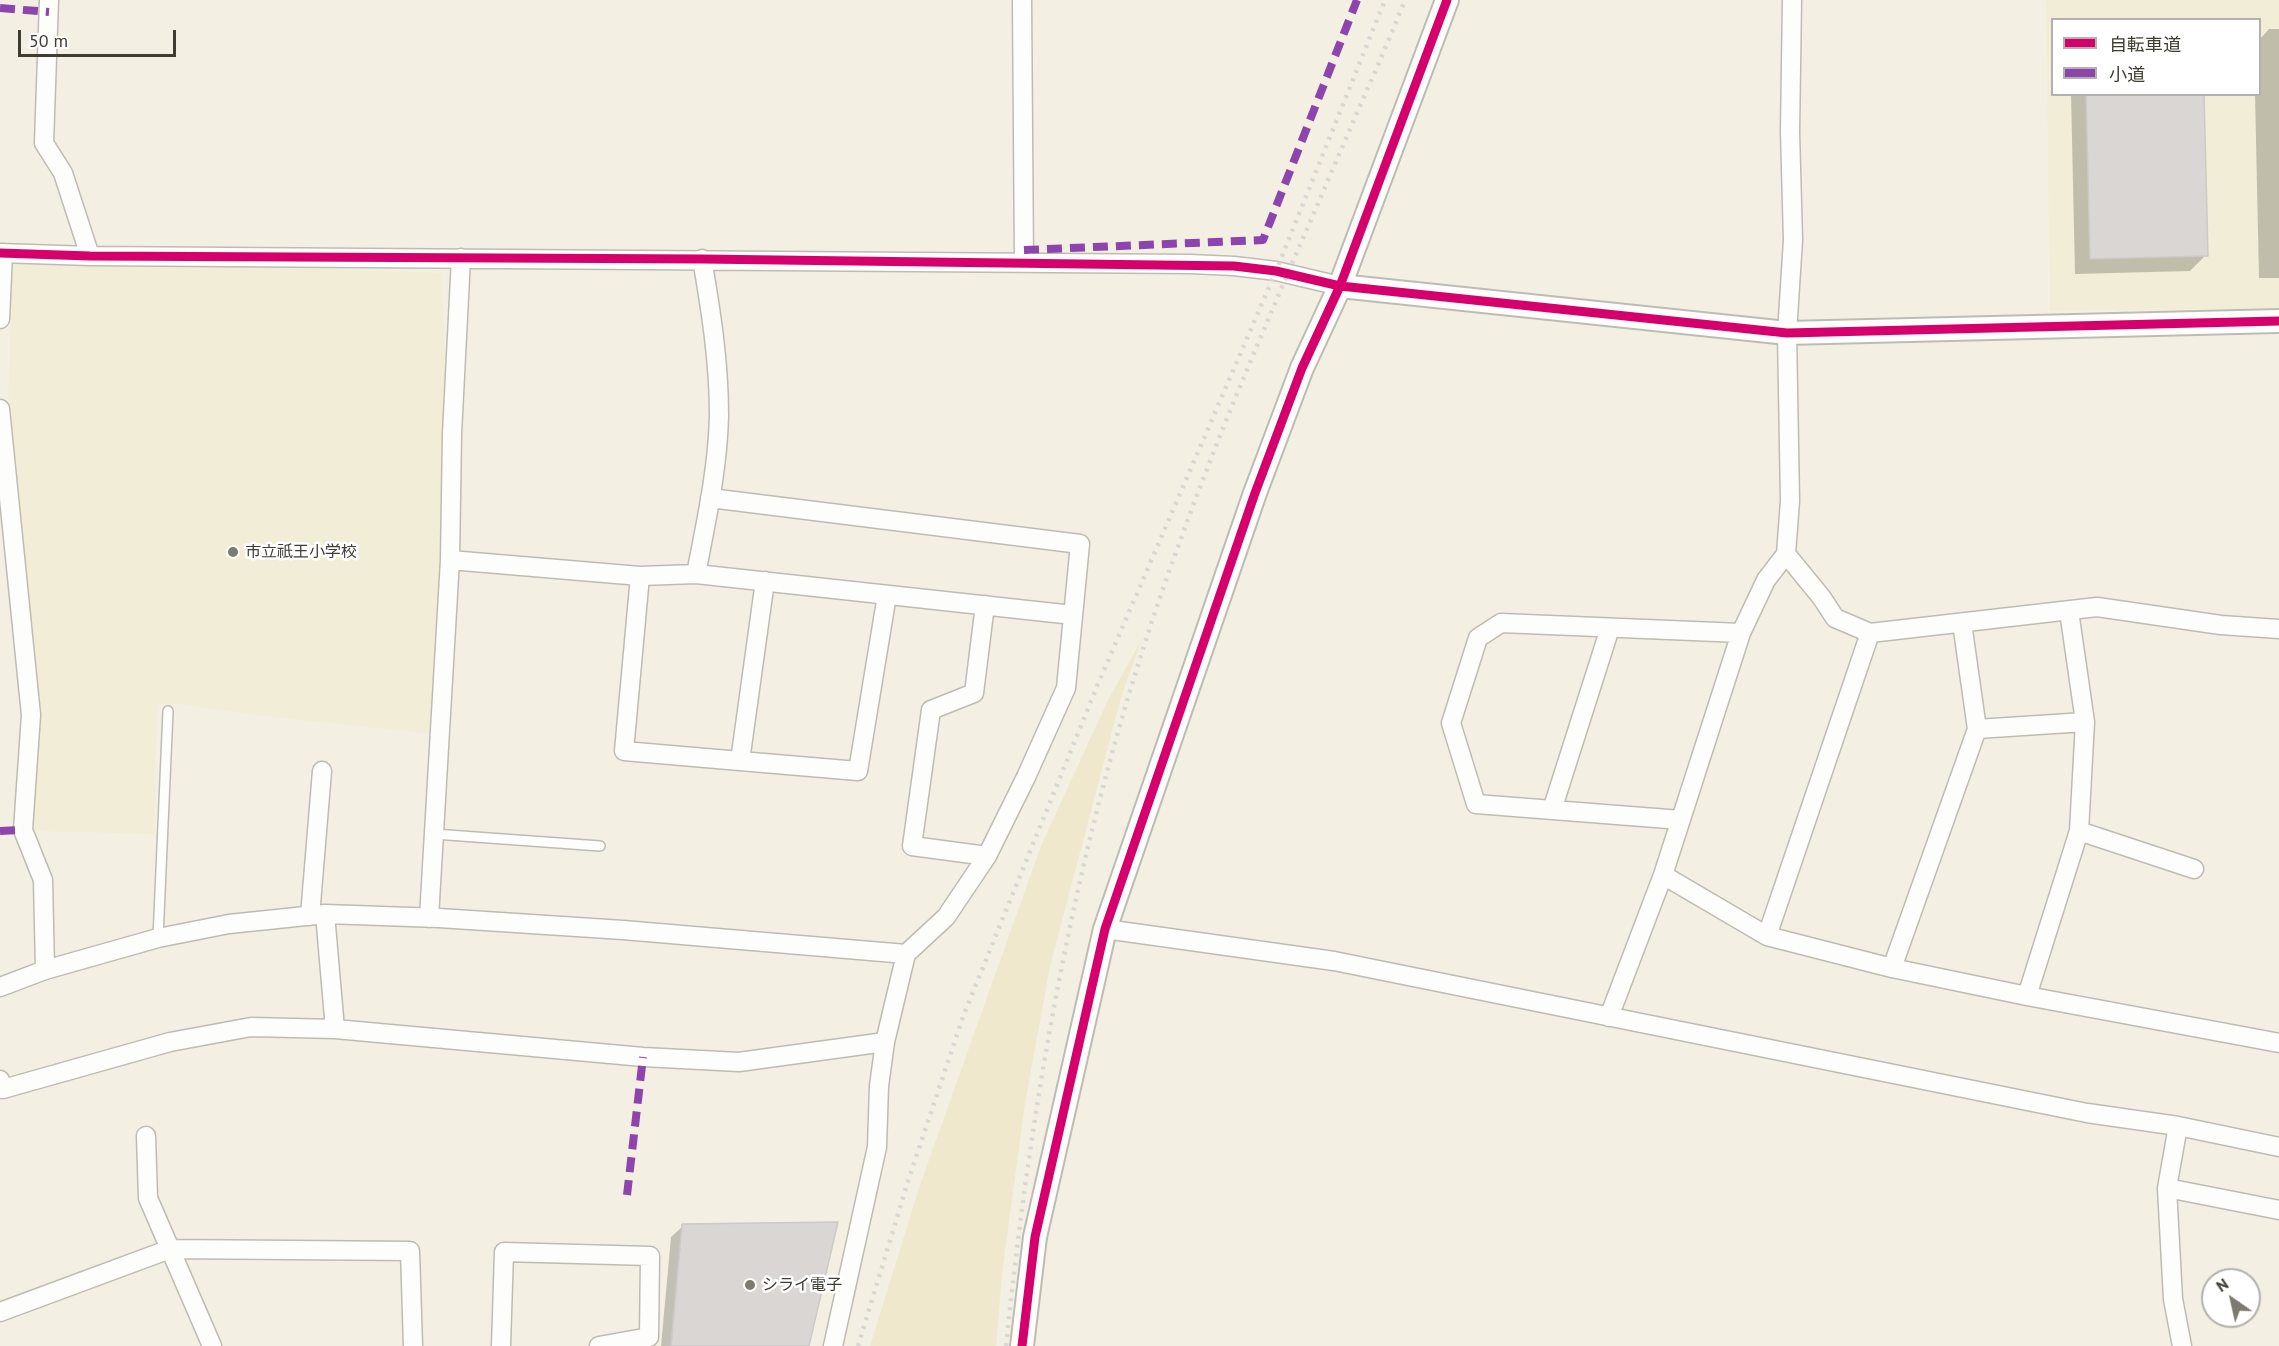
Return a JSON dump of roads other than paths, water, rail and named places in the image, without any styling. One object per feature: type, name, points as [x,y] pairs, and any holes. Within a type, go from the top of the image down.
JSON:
[{"type":"street","points":[[49,0],[44,143],[63,173],[90,256]]},
{"type":"street","points":[[1022,0],[1024,264]]},
{"type":"street","points":[[1022,1346],[1035,1237],[1105,929],[1255,493],[1302,368],[1340,286],[1447,0]]},
{"type":"street","points":[[1609,1017],[1663,875],[1741,633],[1766,580],[1786,554],[1790,501],[1787,333],[1792,240],[1790,132],[1792,0]]},
{"type":"street","points":[[0,319],[2,253],[90,256],[1234,266],[1276,271],[1340,286],[1787,333],[2279,321]]},
{"type":"street","points":[[429,918],[450,560],[452,434],[461,258]]},
{"type":"street","points":[[696,574],[710,498],[718,416],[714,329],[702,260]]},
{"type":"street","points":[[0,409],[31,715],[23,830],[43,880],[45,970]]},
{"type":"street","points":[[710,498],[1080,544],[1066,688],[987,856],[946,917],[906,954],[885,1042],[879,1086],[877,1147],[833,1346]]},
{"type":"street","points":[[1786,554],[1822,598],[1835,618],[1870,633],[2097,608],[2221,626],[2279,629]]},
{"type":"street","points":[[450,560],[640,576],[696,574],[1073,615]]},
{"type":"street","points":[[640,576],[624,751],[858,771],[887,595]]},
{"type":"street","points":[[741,761],[765,581]]},
{"type":"street","points":[[985,605],[974,693],[931,710],[912,846],[987,856]]},
{"type":"street","points":[[2027,996],[2079,831],[2085,722],[2070,611]]},
{"type":"street","points":[[1681,820],[1476,804],[1451,723],[1478,638],[1501,623],[1741,633]]},
{"type":"street","points":[[1892,968],[1977,729],[1962,623]]},
{"type":"street","points":[[1552,810],[1611,628]]},
{"type":"street","points":[[1767,936],[1870,633]]},
{"type":"street","points":[[1977,729],[2085,722]]},
{"type":"street","points":[[322,771],[318,915],[335,1029]]},
{"type":"street","points":[[2079,831],[2194,869]]},
{"type":"street","points":[[1663,875],[1767,936],[1892,968],[2027,996],[2279,1043]]},
{"type":"street","points":[[0,987],[45,970],[158,938],[229,924],[318,915],[429,918],[623,930],[906,954]]},
{"type":"street","points":[[1105,929],[1334,961],[2087,1113],[2178,1126],[2279,1147]]},
{"type":"street","points":[[0,1080],[3,1089],[170,1042],[251,1027],[335,1029],[643,1057],[740,1062],[885,1042]]},
{"type":"street","points":[[2178,1126],[2168,1188],[2173,1299],[2181,1346]]},
{"type":"street","points":[[147,1136],[148,1198],[212,1346]]},
{"type":"street","points":[[2168,1188],[2279,1210]]},
{"type":"street","points":[[0,1312],[170,1249],[410,1251],[413,1346]]},
{"type":"street","points":[[501,1346],[504,1252],[650,1256],[649,1337],[599,1346]]},
{"type":"lane","points":[[158,938],[168,711]]},
{"type":"lane","points":[[434,834],[600,846]]},
{"type":"railway","points":[[858,1346],[909,1178],[964,1014],[1098,684],[1276,271],[1385,0]]},
{"type":"railway","points":[[1006,1346],[1031,1142],[1067,939],[1090,839],[1145,641],[1217,444],[1405,0]]},
{"type":"place","name":"市立祇王小学校","points":[[233,552]]},
{"type":"place","name":"シライ電子","points":[[750,1285]]}]
